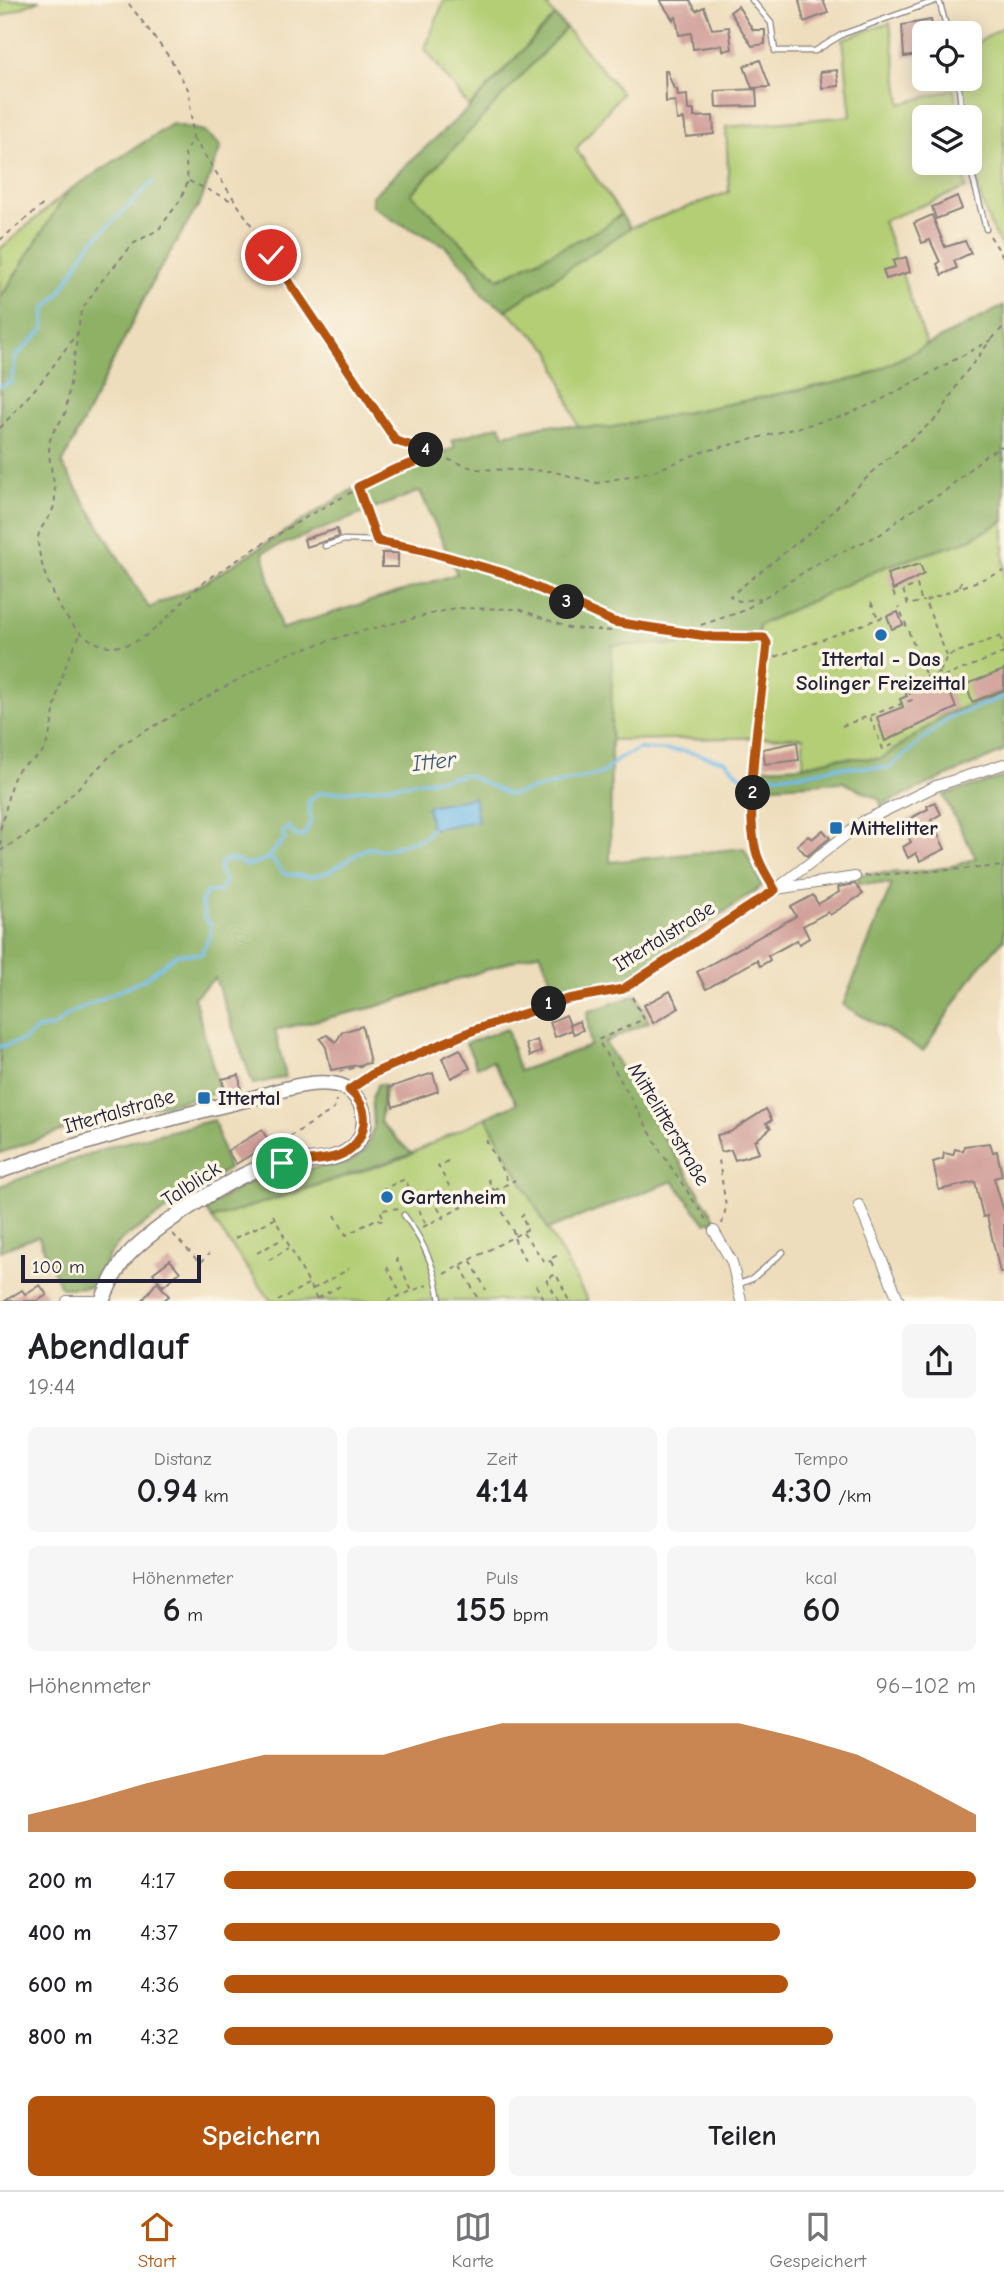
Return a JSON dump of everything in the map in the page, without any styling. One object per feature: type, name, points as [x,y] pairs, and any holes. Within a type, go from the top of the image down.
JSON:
[{"type":"main road","name":"Ittertalstraße","points":[[0,1171],[97,1137],[177,1116],[322,1083],[349,1090]]},
{"type":"main road","name":"Talblick","points":[[100,1301],[129,1254],[166,1225],[252,1172],[282,1163],[340,1156],[354,1147],[361,1138],[365,1117],[359,1102],[349,1090]]},
{"type":"street","name":"Ittertalstraße","points":[[349,1090],[374,1073],[474,1030],[568,999],[623,989],[775,890],[864,821],[936,786],[1004,764]]},
{"type":"street","points":[[775,890],[855,877]]},
{"type":"street","points":[[859,1205],[899,1301]]},
{"type":"street","points":[[715,1231],[732,1262],[741,1301]]},
{"type":"street","points":[[68,1301],[100,1301]]},
{"type":"lane","points":[[752,0],[771,23],[775,51],[815,51],[843,34],[938,0],[944,21]]},
{"type":"lane","points":[[972,175],[986,229]]},
{"type":"lane","points":[[325,546],[344,540],[377,541],[419,549],[504,573],[614,622],[713,637],[764,638],[767,643],[753,788],[755,848],[758,861],[775,890]]},
{"type":"lane","points":[[404,1215],[416,1230],[437,1279],[440,1301]]},
{"type":"lane","points":[[739,1284],[752,1279],[783,1252]]},
{"type":"path","points":[[126,0],[183,76],[188,90],[193,138],[396,441],[439,454],[475,469],[551,471],[597,482],[619,479],[685,462],[702,452],[843,416],[880,401],[991,340]]},
{"type":"path","points":[[193,138],[185,153],[188,181],[181,199],[159,229],[133,244],[100,283],[81,312],[76,367],[66,394],[66,411],[51,437],[49,456],[56,493],[54,509],[44,521],[37,540],[51,590],[64,616],[80,634],[108,646],[129,644],[156,628],[208,579],[358,487],[393,470],[439,454]]},
{"type":"path","points":[[188,181],[235,203]]},
{"type":"path","points":[[0,240],[45,203]]},
{"type":"path","points":[[986,229],[1004,258]]},
{"type":"path","points":[[764,598],[739,601],[730,596],[813,530],[880,465],[939,416],[960,380],[1004,327]]},
{"type":"path","points":[[0,428],[42,381],[78,332]]},
{"type":"path","points":[[698,626],[743,611],[820,562],[881,534],[906,514],[946,491],[986,455],[1004,445]]},
{"type":"path","points":[[358,487],[377,541]]},
{"type":"path","points":[[925,601],[1004,571]]},
{"type":"path","points":[[959,587],[961,580]]},
{"type":"path","points":[[921,599],[908,605],[903,590],[917,585],[947,656]]},
{"type":"path","points":[[893,592],[895,597]]},
{"type":"path","points":[[871,603],[878,619]]},
{"type":"path","points":[[842,726],[912,700],[903,676],[910,673],[917,689],[929,684],[899,607]]},
{"type":"path","points":[[0,841],[1,850],[38,827],[122,744],[279,657],[347,635],[455,608],[519,609],[569,628],[620,631]]},
{"type":"path","points":[[774,658],[878,619],[884,620]]},
{"type":"path","points":[[0,829],[6,813],[7,793],[18,769],[33,762],[44,751],[54,717],[57,694],[80,634]]},
{"type":"path","points":[[925,677],[939,673],[947,656],[1004,635]]},
{"type":"path","points":[[1000,636],[1004,649]]},
{"type":"path","points":[[939,673],[943,677],[1004,653]]},
{"type":"path","points":[[870,716],[883,749],[892,745],[890,739]]},
{"type":"path","points":[[855,877],[1004,866]]},
{"type":"path","name":"Mittelitterstraße","points":[[630,993],[645,1019],[598,1040],[661,1152],[715,1231]]},
{"type":"path","points":[[336,1073],[376,1063]]},
{"type":"path","points":[[262,1154],[334,1109],[337,1101],[333,1096]]},
{"type":"path","points":[[486,1140],[509,1184]]},
{"type":"path","points":[[715,1231],[723,1223],[726,1207],[719,1160]]},
{"type":"path","points":[[448,1161],[438,1166],[462,1209]]},
{"type":"path","points":[[382,1190],[405,1178],[426,1226]]},
{"type":"path","points":[[488,1179],[525,1261]]},
{"type":"path","points":[[416,1230],[444,1219],[515,1180]]},
{"type":"path","points":[[428,1191],[444,1219]]},
{"type":"path","points":[[335,1215],[346,1235],[378,1218],[381,1221],[384,1219],[380,1210],[389,1211],[399,1206],[404,1215]]},
{"type":"path","points":[[387,1301],[437,1279],[528,1229],[521,1216],[524,1214]]},
{"type":"path","points":[[235,1238],[274,1217],[317,1300],[342,1285]]},
{"type":"path","points":[[166,1225],[181,1245],[186,1245],[200,1263],[209,1254]]},
{"type":"path","points":[[522,1232],[545,1262],[558,1255]]},
{"type":"path","points":[[257,1253],[285,1238]]},
{"type":"path","points":[[269,1259],[290,1247]]},
{"type":"path","points":[[396,1258],[412,1291]]},
{"type":"path","points":[[471,1260],[486,1290]]},
{"type":"path","points":[[551,1261],[553,1266]]},
{"type":"path","points":[[460,1265],[479,1301]]},
{"type":"path","points":[[387,1267],[402,1295]]},
{"type":"path","points":[[312,1289],[349,1269]]},
{"type":"path","points":[[556,1273],[568,1300],[560,1301],[546,1279],[556,1273]]},
{"type":"path","points":[[278,1301],[309,1284]]},
{"type":"path","points":[[536,1285],[544,1301]]},
{"type":"green space","points":[[0,0],[40,0],[0,17]]},
{"type":"green space","points":[[444,0],[543,0],[555,16],[469,107],[425,49]]},
{"type":"green space","points":[[555,16],[566,28],[411,194],[499,279],[603,228],[621,214],[630,228],[506,310],[483,296],[469,270],[444,245],[393,220],[372,205],[372,196],[469,108]]},
{"type":"green space","points":[[890,23],[901,104],[954,91],[956,105],[912,105],[912,175],[964,175],[966,188],[883,221],[927,345],[864,377],[608,428],[578,427],[550,350],[506,310],[630,228],[729,192],[726,127],[851,116],[843,39]]},
{"type":"green space","points":[[1004,26],[1004,251],[988,220],[975,175],[982,175],[982,105],[964,105],[963,91],[982,91],[982,40]]},
{"type":"green space","points":[[566,28],[622,93],[576,149],[621,214],[603,228],[499,279],[411,194]]},
{"type":"green space","points":[[172,124],[204,131],[221,146],[201,201],[154,279],[62,464],[149,608],[202,584],[348,492],[393,469],[455,448],[452,440],[500,425],[504,435],[547,425],[608,428],[864,377],[1004,306],[1004,521],[964,542],[884,567],[759,625],[757,645],[612,645],[610,862],[744,848],[762,886],[625,980],[557,996],[540,952],[375,1007],[275,1030],[286,1077],[253,1084],[215,978],[194,997],[220,1092],[83,1123],[0,1153],[0,299],[68,191]],"holes":[[[420,491],[457,574],[281,629],[263,552]]]},
{"type":"green space","points":[[68,191],[0,299],[0,249]]},
{"type":"green space","name":"Ittertal - Das Solinger Freizeittal","points":[[1004,521],[1004,691],[945,715],[881,759],[838,758],[803,766],[803,737],[610,740],[612,644],[757,645],[759,625],[884,567],[964,542]]},
{"type":"green space","points":[[1004,691],[1004,751],[881,805],[879,799],[843,782],[758,787],[759,768],[803,766],[838,758],[881,759],[945,715]]},
{"type":"green space","points":[[1004,777],[1004,939],[977,970],[923,1051],[843,1005],[892,884],[858,883],[858,874],[933,870],[976,858],[943,795]]},
{"type":"green space","points":[[637,995],[649,1022],[605,1042],[716,1220],[705,1223],[673,1181],[548,1229],[486,1117],[517,1103],[492,1061],[477,1067],[466,1043],[507,1029],[519,1071],[590,1046],[587,1012]]},
{"type":"green space","points":[[378,1084],[386,1085],[380,1122],[412,1154],[212,1219],[205,1209],[244,1185],[273,1174],[348,1163],[365,1151],[374,1127],[372,1097]]},
{"type":"green space","points":[[486,1117],[588,1301],[271,1301],[212,1219],[400,1159]]},
{"type":"green space","points":[[214,1120],[228,1169],[121,1240],[109,1255],[93,1287],[61,1288],[38,1236],[0,1251],[0,1186],[115,1145]]},
{"type":"water","points":[[474,797],[478,821],[431,829],[427,806]]},
{"type":"building","points":[[660,0],[690,0],[696,11],[704,7],[712,29],[729,27],[732,49],[723,51],[722,45],[693,49],[691,33],[679,35],[676,17],[673,20]]},
{"type":"building","points":[[799,0],[823,0],[828,13],[804,22]]},
{"type":"building","points":[[738,6],[753,30],[765,30],[765,44],[752,46],[730,12]]},
{"type":"building","points":[[912,23],[912,56],[904,57],[902,25]]},
{"type":"building","points":[[760,60],[770,87],[752,88],[744,66]]},
{"type":"building","points":[[837,70],[839,86],[822,88],[820,72]]},
{"type":"building","points":[[665,71],[674,89],[677,89],[678,96],[687,95],[688,110],[694,110],[694,117],[713,116],[714,134],[686,137],[684,119],[677,120],[675,101],[666,102]]},
{"type":"building","points":[[756,89],[757,106],[716,107],[715,91]]},
{"type":"building","points":[[957,196],[962,209],[936,219],[932,207]]},
{"type":"building","points":[[932,215],[945,247],[965,241],[971,253],[954,261],[957,268],[942,275],[937,264],[940,262],[930,240],[922,243],[914,223]]},
{"type":"building","points":[[906,257],[910,272],[886,279],[883,270],[895,267],[893,261]]},
{"type":"building","points":[[337,529],[339,537],[306,547],[304,539]]},
{"type":"building","points":[[382,553],[398,553],[398,567],[382,567]]},
{"type":"building","points":[[920,564],[924,574],[893,590],[887,574]]},
{"type":"building","points":[[898,612],[903,625],[892,629],[887,616]]},
{"type":"building","points":[[1004,670],[1004,690],[972,702],[966,684]]},
{"type":"building","points":[[945,680],[956,708],[885,741],[877,717],[903,707],[900,699],[907,696],[904,690],[927,682],[929,687]]},
{"type":"building","points":[[797,742],[799,760],[765,764],[763,749]]},
{"type":"building","points":[[935,802],[941,814],[931,820],[945,849],[920,861],[916,853],[908,858],[903,847],[911,842],[902,823],[928,809],[927,806]]},
{"type":"building","points":[[823,830],[830,838],[807,856],[797,845],[808,836],[812,839]]},
{"type":"building","points":[[855,884],[863,894],[830,915],[828,912],[803,926],[809,938],[799,944],[797,940],[768,956],[770,960],[760,966],[757,960],[706,989],[697,972],[796,916],[791,907],[813,895],[818,904],[839,892],[838,887]]},
{"type":"building","points":[[670,991],[679,1008],[653,1023],[644,1005]]},
{"type":"building","points":[[566,1015],[570,1025],[579,1021],[583,1030],[574,1034],[572,1030],[555,1037],[550,1022]]},
{"type":"building","points":[[362,1026],[370,1063],[331,1070],[326,1047],[320,1039],[327,1035],[336,1042],[342,1032]]},
{"type":"building","points":[[537,1040],[541,1052],[530,1056],[526,1044]]},
{"type":"building","points":[[460,1049],[470,1068],[451,1078],[442,1058]]},
{"type":"building","points":[[433,1073],[438,1091],[393,1107],[388,1088]]},
{"type":"building","points":[[239,1075],[241,1090],[225,1093],[222,1079]]},
{"type":"building","points":[[766,1109],[772,1120],[766,1123],[771,1128],[755,1141],[759,1153],[735,1160],[731,1150],[721,1152],[717,1135],[730,1132]]},
{"type":"building","points":[[262,1130],[270,1143],[236,1164],[227,1151]]},
{"type":"building","points":[[990,1143],[993,1152],[997,1151],[1002,1176],[994,1178],[1004,1212],[1004,1272],[1000,1272],[987,1216],[983,1217],[975,1182],[939,1190],[933,1162],[943,1159],[944,1153],[953,1155],[955,1149],[963,1151],[964,1146]]},
{"type":"building","points":[[170,1260],[180,1272],[163,1286],[153,1273]]},
{"type":"building","points":[[157,1282],[169,1296],[163,1301],[142,1301]]},
{"type":"building","points":[[40,1285],[47,1295],[37,1301],[5,1301],[22,1290],[25,1294]]},
{"type":"waterway","points":[[0,386],[11,383],[16,356],[44,329],[45,309],[60,293],[89,245],[153,182]]},
{"type":"waterway","name":"Itter","points":[[0,1047],[22,1041],[38,1029],[54,1027],[67,1015],[146,978],[177,954],[201,954],[211,934],[211,925],[205,918],[201,902],[207,892],[220,891],[225,881],[219,869],[224,860],[236,860],[247,866],[266,859],[284,840],[283,831],[289,827],[295,836],[304,836],[311,820],[308,803],[318,793],[468,775],[509,795],[603,773],[619,758],[639,749],[684,751],[725,761],[742,777],[804,774],[837,767],[889,768],[950,717],[1004,697]]},
{"type":"waterway","points":[[269,856],[284,874],[311,877],[328,872],[367,848],[385,850],[425,837],[431,829]]},
{"type":"place","name":"Ittertal - Das Solinger Freizeittal","points":[[881,635]]},
{"type":"place","name":"Mittelitter","points":[[836,828]]},
{"type":"place","name":"Ittertal","points":[[204,1098]]},
{"type":"place","name":"Gartenheim","points":[[387,1197]]},
{"type":"route","points":[[271,255],[396,441],[439,454],[393,470],[358,487],[377,541],[419,549],[504,573],[614,622],[675,633],[764,638],[767,643],[754,771],[753,836],[758,861],[775,890],[623,989],[568,999],[511,1017],[374,1073],[349,1090],[355,1094],[365,1117],[361,1138],[354,1147],[340,1156],[324,1160],[282,1163]]}]
